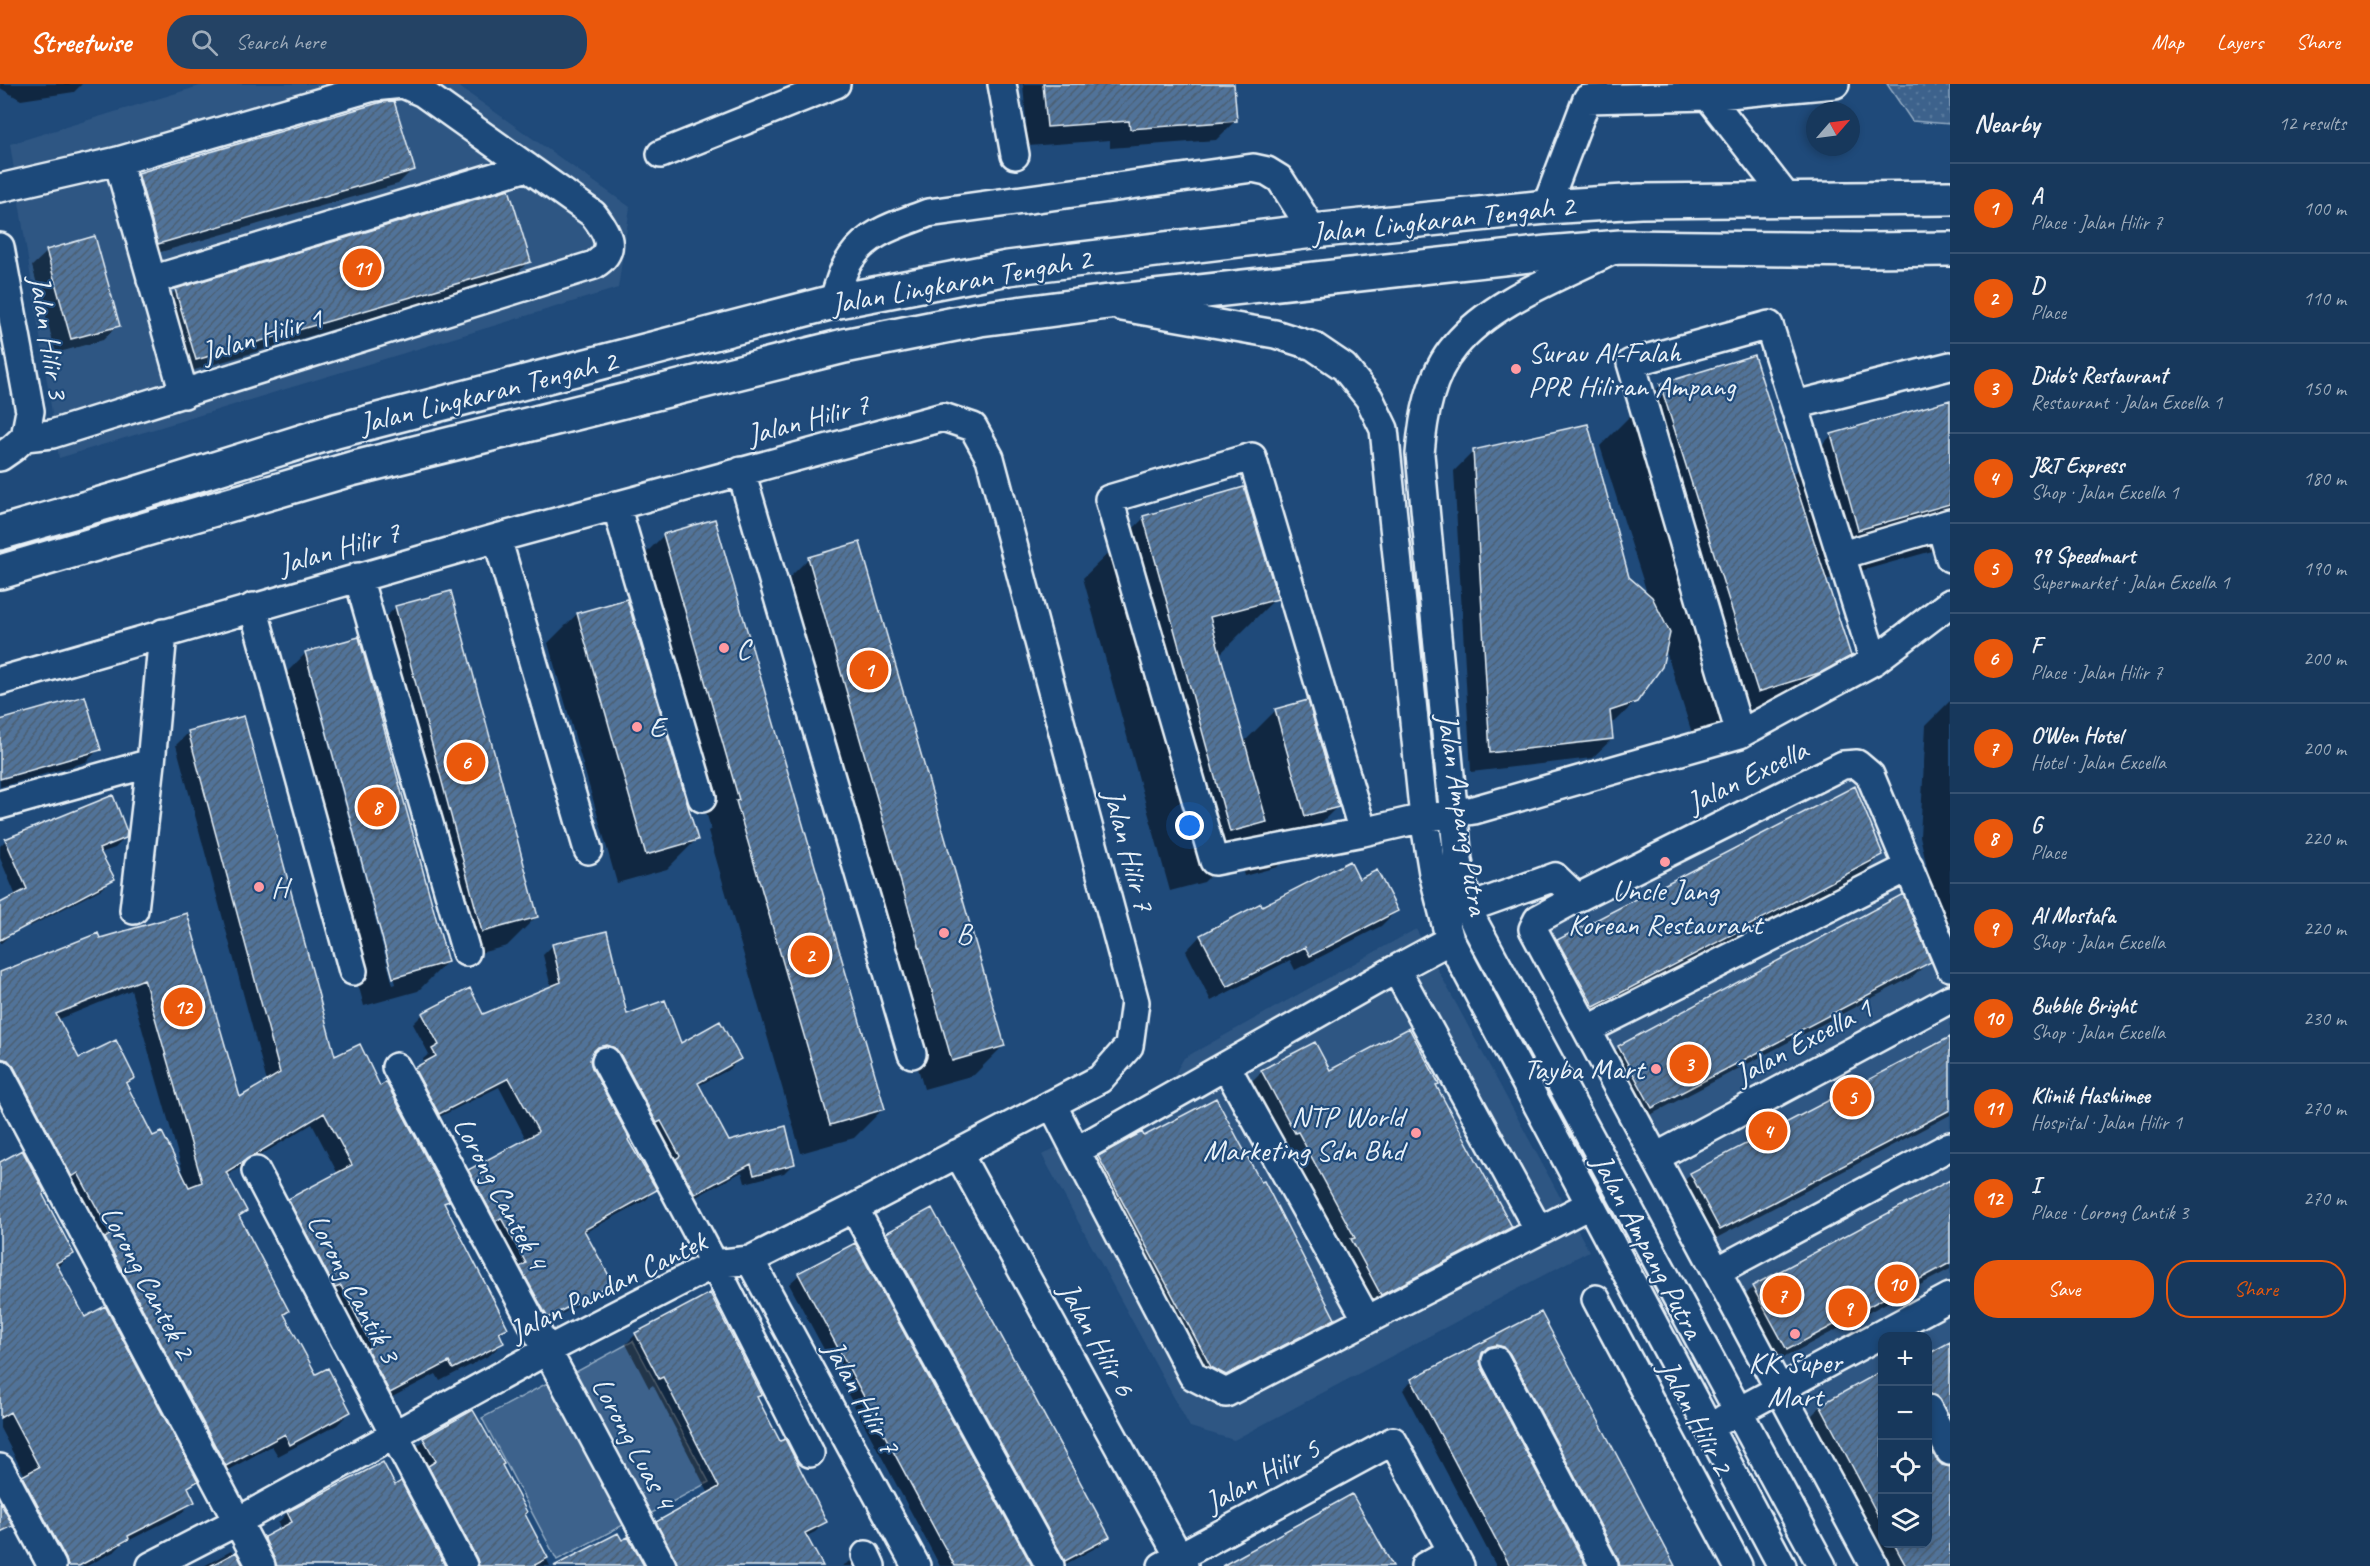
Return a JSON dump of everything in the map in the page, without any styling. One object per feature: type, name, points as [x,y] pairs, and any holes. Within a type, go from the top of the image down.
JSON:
[{"type":"highway","name":"Jalan Lingkaran Tengah 2","points":[[0,533],[135,494],[336,431],[833,302],[1008,268],[1313,231],[1546,207],[1640,201],[1950,198]]},
{"type":"highway","name":"Jalan Lingkaran Tengah 2","points":[[0,572],[351,469],[768,364],[844,346],[980,319],[1100,303],[1547,253],[1621,247],[1950,249]]},
{"type":"street","points":[[0,188],[118,161],[374,87],[403,84],[423,93],[527,167]]},
{"type":"street","points":[[661,154],[836,84]]},
{"type":"street","points":[[1002,84],[1015,155]]},
{"type":"street","points":[[1546,207],[1586,91],[1708,96],[1835,84]]},
{"type":"street","points":[[1708,96],[1787,198]]},
{"type":"street","points":[[118,161],[184,394]]},
{"type":"street","points":[[151,280],[527,167]]},
{"type":"street","name":"Jalan Hilir 1","points":[[25,437],[52,434],[184,394],[594,265],[606,258],[609,248],[605,229],[593,214],[527,167]]},
{"type":"street","points":[[833,302],[850,259],[865,241],[883,230],[928,213],[1253,168],[1267,171],[1280,179],[1313,231]]},
{"type":"street","name":"Jalan Hilir 3","points":[[0,247],[30,411],[25,437]]},
{"type":"street","name":"Jalan Ampang Putra","points":[[1621,247],[1512,300],[1481,320],[1454,346],[1436,378],[1424,416],[1420,453],[1458,861],[1468,908],[1476,926],[1822,1566]]},
{"type":"street","name":"Jalan Ampang Putra","points":[[1100,303],[1275,334],[1313,346],[1344,367],[1369,398],[1384,429],[1424,818],[1433,873],[1450,940],[1782,1566]]},
{"type":"street","points":[[1740,734],[1630,363],[1769,325],[1874,662]]},
{"type":"street","points":[[1795,405],[1950,366]]},
{"type":"street","name":"Jalan Hilir 7","points":[[0,681],[497,537],[943,417],[973,427],[990,458],[1135,1002],[1129,1046],[1100,1079]]},
{"type":"street","points":[[0,457],[25,437]]},
{"type":"street","points":[[1363,832],[1252,457],[1109,500],[1214,861],[1363,832],[1424,818],[1474,810],[1740,734],[1874,662],[1950,603]]},
{"type":"street","points":[[741,471],[912,1054]]},
{"type":"street","points":[[616,505],[702,798]]},
{"type":"street","points":[[1842,555],[1945,524],[1950,558]]},
{"type":"street","points":[[497,537],[588,850]]},
{"type":"street","points":[[358,577],[466,952]]},
{"type":"street","points":[[253,607],[352,971]]},
{"type":"street","points":[[134,910],[163,633]]},
{"type":"street","points":[[0,805],[151,763]]},
{"type":"street","name":"Jalan Excella","points":[[1589,1029],[1533,929],[1538,920],[1577,898],[1843,765],[1857,764],[1870,775],[1950,967]]},
{"type":"street","points":[[1874,1566],[1589,1029],[1909,867]]},
{"type":"street","points":[[1468,908],[1556,877],[1577,898]]},
{"type":"street","points":[[1076,1151],[1450,940]]},
{"type":"street","points":[[1395,969],[1539,1232]]},
{"type":"street","name":"Jalan Excella 1","points":[[1656,1157],[1950,999]]},
{"type":"street","points":[[606,1061],[714,1264],[810,1453]]},
{"type":"street","points":[[1226,1066],[1367,1320]]},
{"type":"street","name":"Lorong Cantek 4","points":[[396,1067],[548,1350]]},
{"type":"street","name":"Lorong Cantek 2","points":[[0,1074],[261,1566]]},
{"type":"street","name":"Jalan Pandan Cantek","points":[[151,1566],[238,1521],[548,1350],[714,1264],[750,1260],[1100,1079]]},
{"type":"street","points":[[1052,1104],[1193,1376],[1226,1393],[1589,1205]]},
{"type":"street","points":[[1717,1271],[1950,1146]]},
{"type":"street","name":"Jalan Hilir 6","points":[[958,1153],[1175,1563]]},
{"type":"street","name":"Lorong Cantik 3","points":[[256,1171],[463,1566]]},
{"type":"street","points":[[854,1208],[1050,1566]]},
{"type":"street","name":"Jalan Hilir 7","points":[[750,1260],[916,1566]]},
{"type":"street","points":[[1890,1332],[1950,1297]]},
{"type":"street","name":"Jalan Hilir 2","points":[[1596,1299],[1738,1566]]},
{"type":"street","points":[[1708,1428],[1878,1339]]},
{"type":"street","name":"Lorong Luas 4","points":[[548,1350],[662,1566]]},
{"type":"street","points":[[1496,1361],[1604,1566]]},
{"type":"street","points":[[1932,1417],[1950,1451]]},
{"type":"street","name":"Jalan Hilir 5","points":[[1175,1563],[1393,1441],[1456,1558]]},
{"type":"street","points":[[0,1468],[52,1566]]},
{"type":"street","points":[[1425,1566],[1456,1558]]},
{"type":"shaded area","points":[[206,84],[455,84],[630,207],[618,288],[59,458],[10,144]]},
{"type":"shaded area","points":[[1887,84],[1950,84],[1950,124],[1912,121]]},
{"type":"shaded area","points":[[1854,774],[1861,779],[1950,991],[1950,1286],[1787,1377],[1544,929]]},
{"type":"shaded area","points":[[1416,929],[1589,1251],[1234,1440],[1190,1427],[1042,1155],[1167,1087],[1184,1058]]},
{"type":"shaded area","points":[[1950,1306],[1950,1566],[1887,1566],[1794,1390],[1878,1344],[1878,1548],[1932,1548],[1932,1332],[1901,1332]]},
{"type":"shaded area","points":[[633,1341],[709,1482],[650,1514],[574,1373]]},
{"type":"shaded area","points":[[551,1381],[627,1523],[557,1560],[482,1418]]},
{"type":"building","points":[[1043,84],[1234,84],[1237,121],[1130,129],[1129,121],[1047,127]]},
{"type":"building","points":[[394,101],[415,170],[158,244],[138,173],[382,102]]},
{"type":"building","points":[[509,189],[531,262],[196,360],[175,289]]},
{"type":"building","points":[[95,236],[120,326],[71,339],[46,250]]},
{"type":"building","points":[[1754,355],[1851,656],[1822,672],[1758,692],[1660,384]]},
{"type":"building","points":[[1950,400],[1950,504],[1858,530],[1831,434]]},
{"type":"building","points":[[1588,424],[1629,577],[1652,597],[1670,633],[1662,667],[1637,702],[1610,711],[1613,739],[1490,753],[1473,450]]},
{"type":"building","points":[[1244,487],[1278,599],[1210,617],[1267,822],[1230,832],[1143,516]]},
{"type":"building","points":[[715,519],[885,1109],[830,1125],[736,801],[739,800],[663,534]]},
{"type":"building","points":[[860,542],[1005,1046],[952,1061],[808,557]]},
{"type":"building","points":[[451,591],[538,917],[482,932],[395,606]]},
{"type":"building","name":"E","points":[[627,599],[698,840],[646,855],[577,613]]},
{"type":"building","points":[[359,637],[448,962],[393,978],[305,652]]},
{"type":"building","points":[[85,696],[101,750],[0,779],[0,720]]},
{"type":"building","points":[[1308,700],[1339,807],[1305,816],[1275,709]]},
{"type":"building","points":[[244,716],[335,1056],[360,1044],[380,1086],[386,1082],[449,1201],[444,1203],[508,1328],[499,1332],[504,1343],[453,1369],[449,1362],[390,1393],[367,1349],[372,1346],[341,1286],[335,1288],[288,1199],[352,1165],[324,1113],[226,1172],[247,1211],[239,1216],[289,1311],[284,1314],[316,1374],[328,1368],[351,1412],[290,1445],[285,1434],[226,1466],[105,1238],[111,1234],[78,1173],[72,1177],[14,1067],[8,1060],[0,1058],[0,972],[98,933],[100,938],[187,913],[240,1097],[280,1073],[188,731]],"holes":[[[144,979],[202,1182],[189,1187],[162,1132],[153,1136],[126,1083],[135,1078],[116,1040],[79,1058],[56,1014]]]},
{"type":"building","points":[[1855,786],[1883,855],[1594,1007],[1557,940]]},
{"type":"building","points":[[113,795],[127,832],[126,838],[99,849],[115,879],[0,940],[0,903],[27,889],[5,839]]},
{"type":"building","points":[[1350,861],[1359,879],[1377,870],[1398,911],[1310,956],[1305,947],[1227,987],[1200,935]]},
{"type":"building","points":[[1903,894],[1931,962],[1652,1108],[1618,1046]]},
{"type":"building","points":[[607,931],[627,1014],[665,1000],[681,1043],[720,1021],[741,1059],[698,1083],[729,1141],[786,1126],[795,1164],[754,1175],[751,1164],[695,1194],[676,1159],[680,1156],[661,1121],[657,1123],[620,1054],[615,1048],[607,1045],[598,1047],[590,1060],[592,1068],[628,1140],[657,1190],[584,1230],[613,1283],[548,1318],[520,1267],[526,1263],[501,1218],[496,1221],[468,1170],[538,1131],[509,1078],[439,1114],[414,1068],[436,1056],[432,1049],[439,1045],[422,1013],[470,988],[483,1014],[561,982],[552,944]]},
{"type":"building","points":[[1409,1028],[1439,1084],[1436,1085],[1512,1227],[1381,1295],[1351,1239],[1355,1238],[1298,1132],[1295,1133],[1261,1070],[1315,1042],[1330,1070]]},
{"type":"building","points":[[1950,1037],[1950,1110],[1720,1230],[1690,1173]]},
{"type":"building","points":[[1216,1098],[1261,1182],[1264,1181],[1335,1319],[1226,1375],[1211,1367],[1098,1156],[1142,1132],[1144,1136]]},
{"type":"building","points":[[22,1150],[74,1254],[56,1263],[85,1317],[105,1306],[198,1481],[188,1487],[195,1502],[128,1536],[129,1539],[79,1566],[68,1566],[22,1476],[39,1467],[10,1412],[0,1418],[0,1162]]},
{"type":"building","points":[[1950,1180],[1950,1263],[1787,1350],[1752,1286]]},
{"type":"building","points":[[932,1208],[1110,1537],[1065,1561],[886,1233]]},
{"type":"building","points":[[855,1243],[1032,1566],[955,1566],[940,1539],[798,1273]]},
{"type":"building","points":[[710,1293],[762,1395],[757,1397],[780,1441],[785,1439],[827,1522],[805,1533],[823,1566],[678,1566],[656,1522],[719,1487],[663,1377],[659,1379],[635,1333]]},
{"type":"building","points":[[1541,1312],[1675,1566],[1620,1566],[1510,1354],[1504,1347],[1496,1345],[1488,1347],[1482,1353],[1480,1361],[1482,1368],[1586,1566],[1510,1566],[1411,1379]]},
{"type":"building","points":[[1950,1342],[1950,1417],[1937,1396],[1932,1394],[1932,1352]]},
{"type":"building","points":[[1878,1373],[1878,1515],[1820,1405]]},
{"type":"building","points":[[473,1410],[504,1464],[502,1465],[548,1558],[533,1566],[479,1566],[428,1466],[436,1461],[423,1438]]},
{"type":"building","points":[[1932,1450],[1942,1465],[1950,1467],[1950,1566],[1906,1566],[1896,1548],[1932,1548]]},
{"type":"building","points":[[383,1462],[395,1485],[401,1481],[445,1566],[277,1566],[264,1537],[292,1522],[287,1512]]},
{"type":"building","points":[[1352,1494],[1393,1566],[1222,1566],[1309,1518]]},
{"type":"building","points":[[0,1502],[13,1526],[0,1532]]},
{"type":"building","points":[[618,1533],[622,1540],[628,1537],[644,1566],[554,1566]]},
{"type":"building","points":[[236,1552],[243,1566],[210,1566]]},
{"type":"place","name":"Klinik Hashimee","points":[[362,268]]},
{"type":"place","name":"Surau Al-Falah PPR Hiliran Ampang","points":[[1516,369]]},
{"type":"place","name":"C","points":[[724,648]]},
{"type":"place","name":"A","points":[[869,670]]},
{"type":"place","name":"E","points":[[637,727]]},
{"type":"place","name":"F","points":[[466,762]]},
{"type":"place","name":"G","points":[[377,807]]},
{"type":"place","name":"Uncle Jang Korean Restaurant","points":[[1665,862]]},
{"type":"place","name":"H","points":[[259,887]]},
{"type":"place","name":"B","points":[[944,933]]},
{"type":"place","name":"D","points":[[810,955]]},
{"type":"place","name":"I","points":[[183,1007]]},
{"type":"place","name":"Dido's Restaurant","points":[[1689,1064]]},
{"type":"place","name":"Tayba Mart","points":[[1656,1069]]},
{"type":"place","name":"99 Speedmart","points":[[1852,1097]]},
{"type":"place","name":"J&T Express","points":[[1768,1131]]},
{"type":"place","name":"NTP World Marketing Sdn Bhd","points":[[1416,1133]]},
{"type":"place","name":"Bubble Bright","points":[[1897,1284]]},
{"type":"place","name":"O'Wen Hotel","points":[[1782,1295]]},
{"type":"place","name":"Al Mostafa","points":[[1848,1308]]},
{"type":"place","name":"KK Super Mart","points":[[1795,1334]]}]
